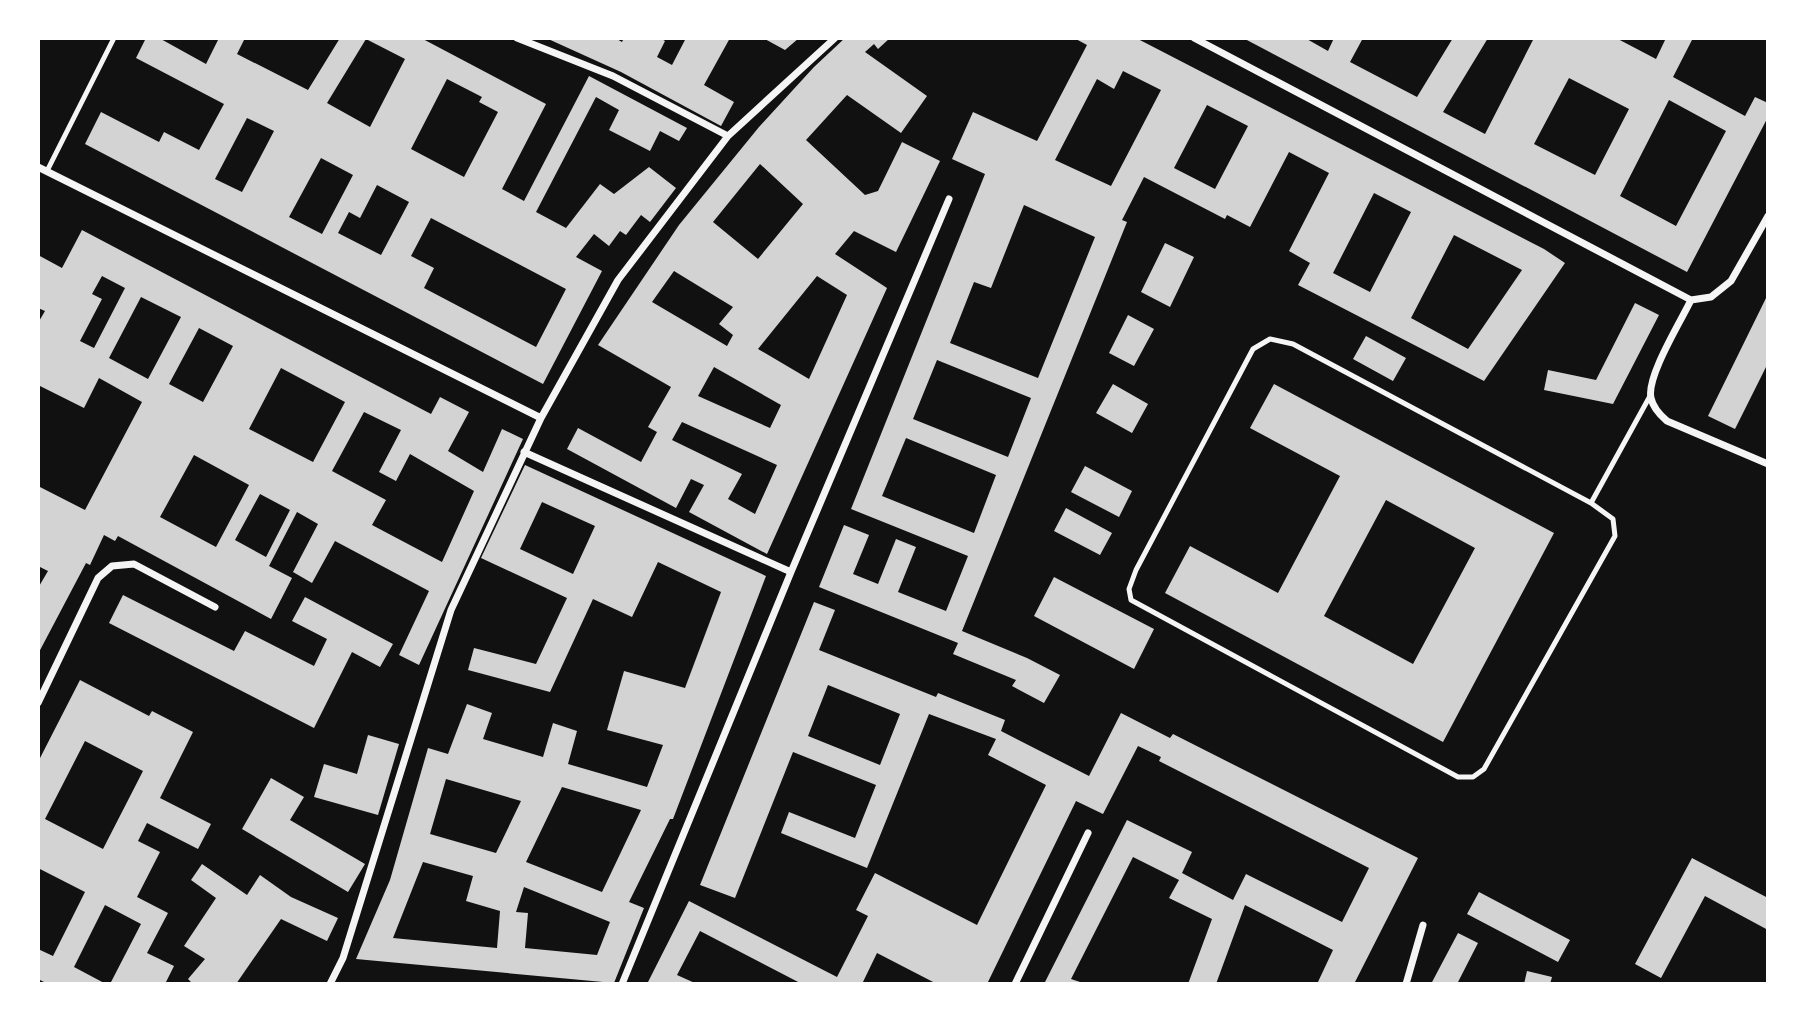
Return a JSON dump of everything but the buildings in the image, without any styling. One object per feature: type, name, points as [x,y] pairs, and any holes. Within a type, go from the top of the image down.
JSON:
[{"type":"street","points":[[517,38],[613,76],[727,136]]},
{"type":"street","points":[[330,984],[343,958],[452,610],[541,418],[618,280],[727,136],[835,38]]},
{"type":"street","points":[[1194,38],[1691,300],[1712,298],[1731,281],[1768,216]]},
{"type":"street","points":[[38,167],[541,418]]},
{"type":"street","points":[[622,984],[791,572],[949,199]]},
{"type":"street","points":[[1691,300],[1653,378],[1650,396],[1656,410],[1667,421],[1768,464]]},
{"type":"street","points":[[524,452],[791,572]]},
{"type":"street","points":[[38,703],[98,578],[112,566],[134,564],[215,607]]},
{"type":"street","points":[[1015,984],[1088,833]]},
{"type":"street","points":[[1406,984],[1423,925]]},
{"type":"lane","points":[[47,171],[114,38]]},
{"type":"lane","points":[[1270,339],[1293,344],[1591,503],[1613,519],[1615,536],[1484,769],[1473,776],[1458,777],[1131,600],[1132,580],[1143,557],[1253,349],[1270,339]]},
{"type":"lane","points":[[1591,503],[1650,396]]}]
